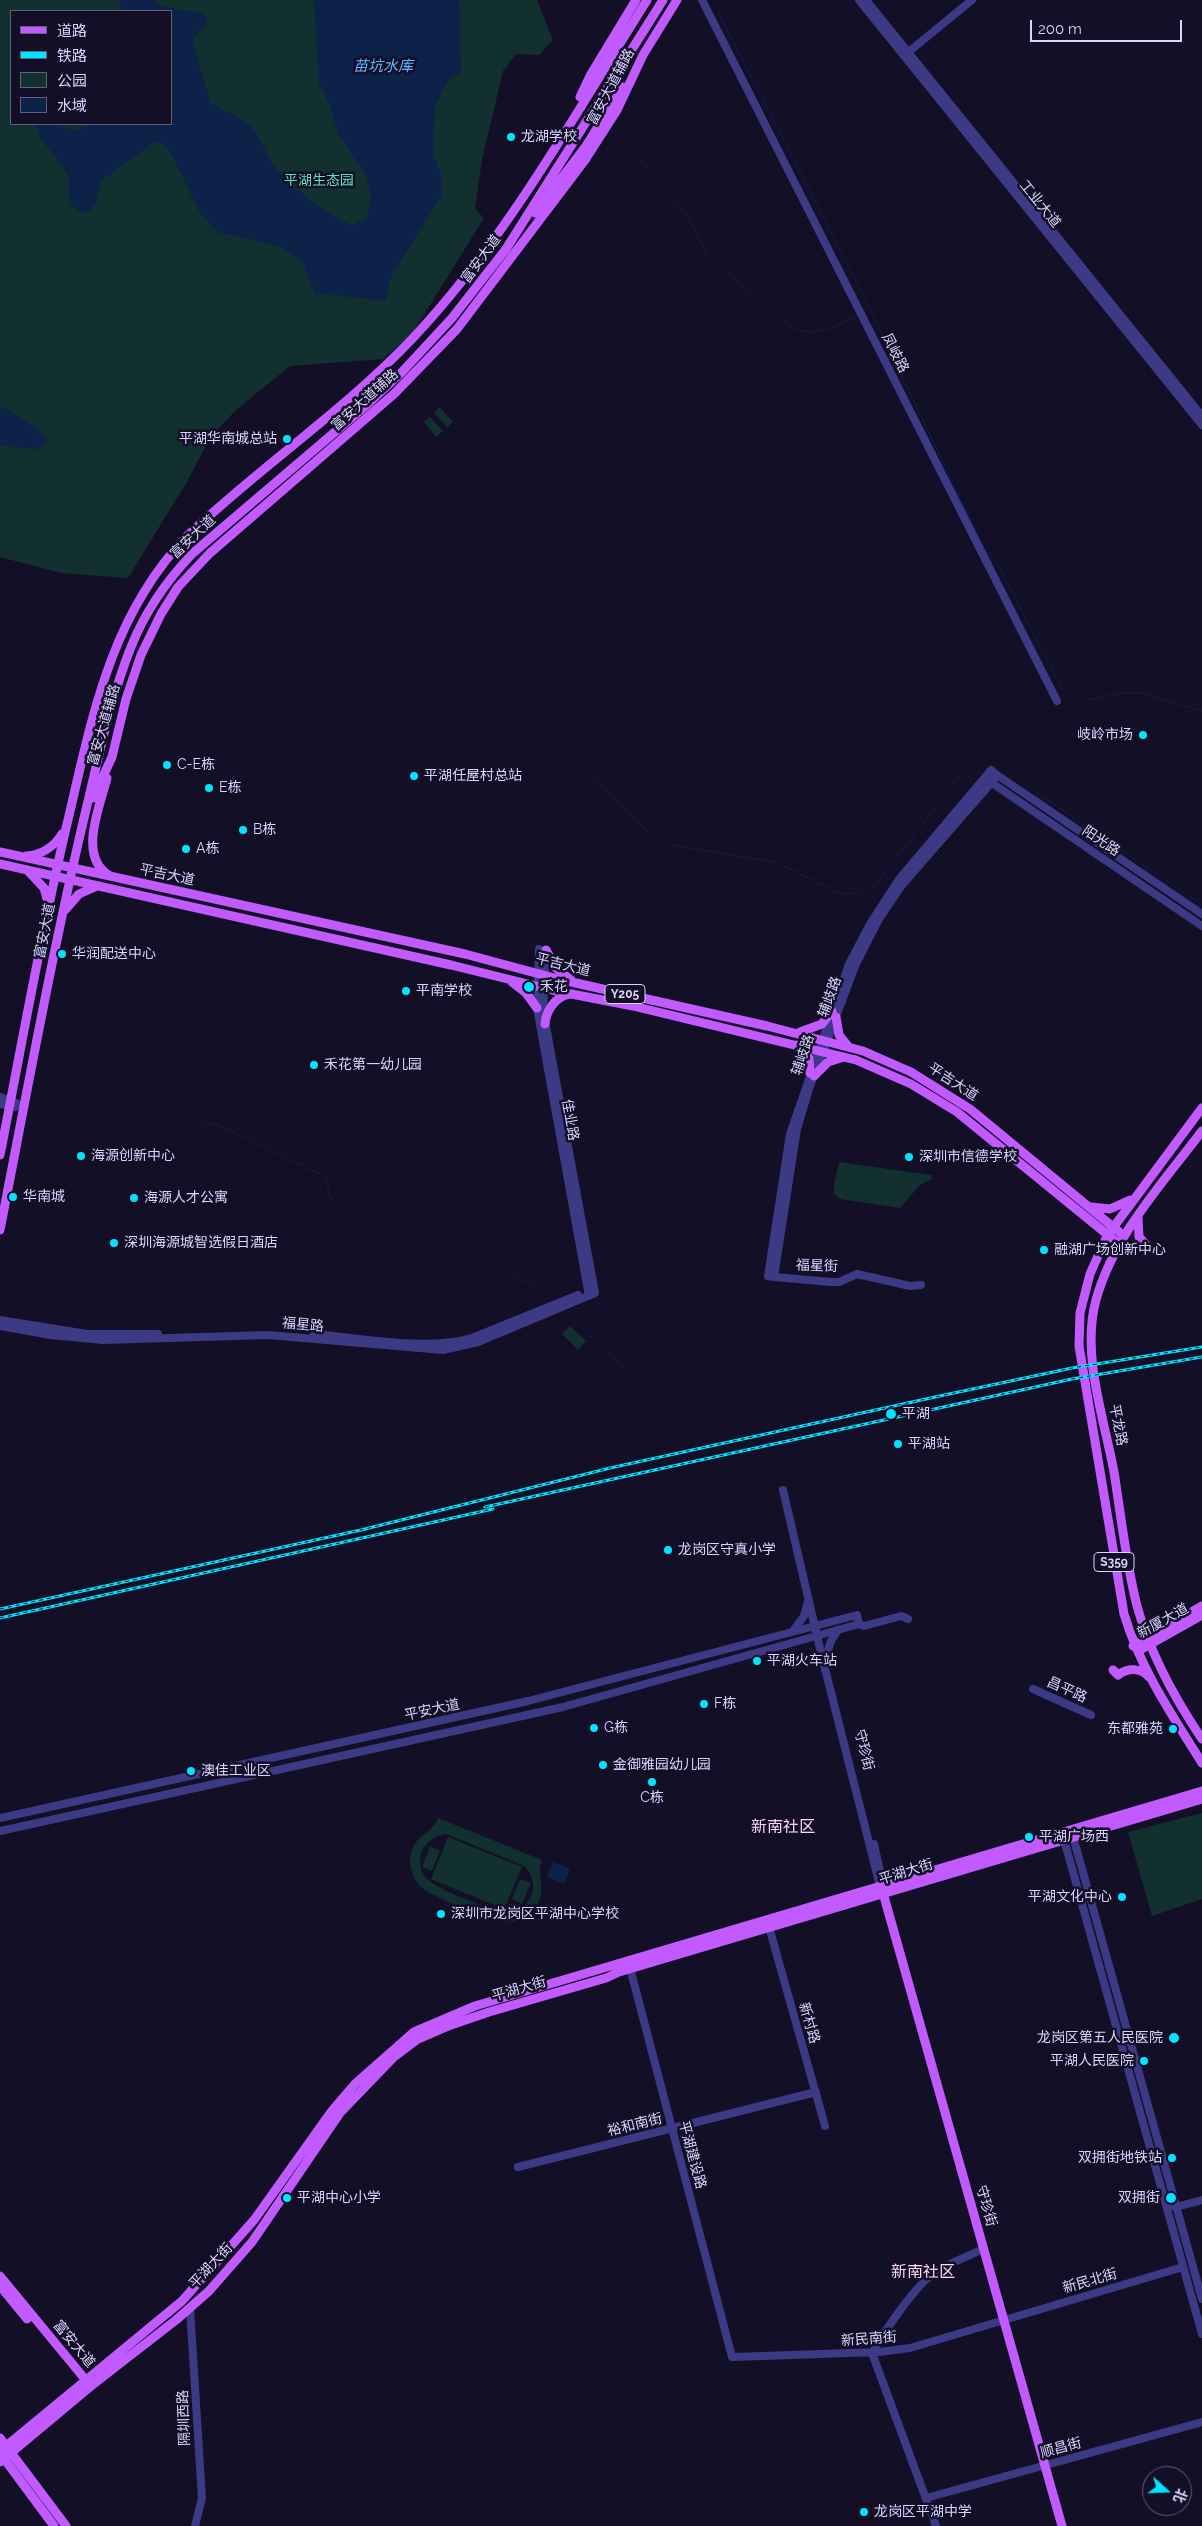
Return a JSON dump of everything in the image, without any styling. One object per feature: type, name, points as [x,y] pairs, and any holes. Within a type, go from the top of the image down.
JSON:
[{"type":"main road","name":"富安大道","points":[[0,1230],[72,869],[113,702],[138,632],[155,602],[178,570],[231,520],[391,383],[441,331],[494,267],[663,0]]},
{"type":"main road","name":"富安大道辅路","points":[[85,816],[112,757],[135,669],[152,629],[169,600],[188,575],[210,553],[394,394],[434,355],[469,315],[585,160],[625,95],[643,55],[677,0]]},
{"type":"main road","name":"富安大道辅路","points":[[570,121],[591,74],[643,1]]},
{"type":"main road","points":[[494,267],[586,146],[643,55]]},
{"type":"main road","name":"富安大道","points":[[0,1155],[57,865],[95,706],[112,655],[130,614],[160,567],[195,529],[354,395],[428,321],[487,250],[570,121]]},
{"type":"main road","points":[[231,520],[282,490]]},
{"type":"main road","points":[[112,757],[92,848],[94,858],[100,868],[117,879]]},
{"type":"main road","points":[[18,856],[32,856],[50,848],[67,825]]},
{"type":"main road","name":"平吉大道","points":[[0,852],[490,961],[792,1032],[823,1045],[911,1072],[956,1099],[991,1125],[1113,1227],[1121,1240]]},
{"type":"main road","name":"平吉大道","points":[[0,864],[569,994],[792,1042],[823,1045]]},
{"type":"main road","points":[[24,870],[34,876],[44,888],[49,906]]},
{"type":"main road","points":[[62,917],[67,906],[79,894],[88,888],[97,887]]},
{"type":"main road","points":[[542,950],[561,973],[578,983]]},
{"type":"main road","points":[[487,974],[490,961]]},
{"type":"main road","points":[[502,978],[522,989],[537,1008]]},
{"type":"main road","points":[[592,998],[595,987]]},
{"type":"main road","points":[[545,1024],[552,1005],[562,996],[569,994]]},
{"type":"main road","points":[[792,1032],[805,1032],[817,1028],[834,1014],[839,1035],[851,1053],[828,1062],[812,1075],[807,1054],[792,1042]]},
{"type":"main road","name":"平吉大道","points":[[851,1053],[911,1084],[956,1112],[1107,1236],[1121,1240]]},
{"type":"main road","points":[[15,1078],[29,1081]]},
{"type":"main road","name":"平龙路","points":[[1202,1108],[1107,1236],[1086,1287],[1078,1331],[1090,1420],[1119,1590],[1135,1648],[1161,1698],[1202,1763]]},
{"type":"main road","name":"平龙路","points":[[1202,1131],[1121,1240],[1098,1292],[1091,1330],[1102,1417],[1138,1606],[1150,1639],[1186,1716],[1202,1739]]},
{"type":"main road","points":[[4,1132],[19,1135]]},
{"type":"main road","points":[[1085,1203],[1099,1209],[1110,1208],[1124,1204],[1136,1195]]},
{"type":"main road","points":[[1141,1212],[1137,1225],[1139,1237],[1149,1248]]},
{"type":"main road","name":"新厦大道","points":[[1135,1648],[1202,1606]]},
{"type":"main road","name":"新厦大道","points":[[1150,1639],[1202,1615]]},
{"type":"main road","points":[[1116,1673],[1135,1669],[1150,1678]]},
{"type":"main road","name":"平湖大街","points":[[1070,1835],[1202,1791]]},
{"type":"main road","name":"平湖大街","points":[[86,2385],[190,2308],[209,2291],[252,2242],[340,2114],[394,2057],[418,2040],[448,2026],[489,2012],[606,1978],[632,1965],[882,1889],[1200,1800]]},
{"type":"main road","name":"平湖大街","points":[[4,2454],[182,2301],[254,2220],[331,2112],[355,2084],[414,2032],[475,2006],[769,1927],[882,1889]]},
{"type":"main road","name":"守珍街","points":[[882,1889],[1062,2526]]},
{"type":"main road","name":"富安大道","points":[[0,2276],[86,2385]]},
{"type":"main road","name":"富安大道","points":[[0,2286],[86,2385]]},
{"type":"main road","points":[[0,2438],[4,2454],[54,2526]]},
{"type":"main road","points":[[4,2454],[66,2526]]},
{"type":"street","name":"凤岐路","points":[[702,0],[1057,701]]},
{"type":"street","name":"凤岐路","points":[[707,0],[710,17]]},
{"type":"street","name":"工业大道","points":[[859,0],[907,54],[1202,416]]},
{"type":"street","name":"工业大道","points":[[866,0],[1202,425]]},
{"type":"street","points":[[907,54],[972,0]]},
{"type":"street","name":"辅歧路","points":[[823,1045],[834,1014],[861,952],[890,902],[924,856],[994,772]]},
{"type":"street","name":"阳光路","points":[[994,772],[1202,914]]},
{"type":"street","name":"阳光路","points":[[989,780],[1202,926]]},
{"type":"street","name":"佳业路","points":[[542,950],[537,1008],[591,1292]]},
{"type":"street","name":"佳业路","points":[[539,987],[591,1292]]},
{"type":"street","name":"辅岐路","points":[[812,1075],[823,1045]]},
{"type":"street","name":"福星街","points":[[812,1075],[794,1142],[771,1276],[839,1282],[857,1274],[910,1286],[921,1285]]},
{"type":"street","points":[[0,1098],[10,1104]]},
{"type":"street","points":[[0,1104],[24,1106]]},
{"type":"street","name":"福星路","points":[[0,1320],[102,1335],[259,1329],[445,1343],[472,1338],[591,1292]]},
{"type":"street","name":"福星路","points":[[0,1326],[51,1335],[103,1340],[262,1334],[444,1350],[478,1342],[591,1292]]},
{"type":"street","name":"守珍街","points":[[783,1490],[882,1889]]},
{"type":"street","points":[[792,1632],[804,1616],[809,1597]]},
{"type":"street","name":"平安大道","points":[[0,1818],[558,1694],[857,1614],[859,1624]]},
{"type":"street","name":"平安大道","points":[[0,1831],[563,1707],[859,1624],[864,1626],[904,1617]]},
{"type":"street","points":[[797,1641],[812,1645],[823,1655],[838,1630]]},
{"type":"street","name":"昌平路","points":[[1033,1689],[1091,1715]]},
{"type":"street","points":[[488,1710],[491,1723]]},
{"type":"street","points":[[1070,1835],[1166,2204],[1202,2334]]},
{"type":"street","points":[[1070,1835],[1202,2299]]},
{"type":"street","name":"新村路","points":[[769,1927],[826,2126]]},
{"type":"street","name":"平湖建设路","points":[[632,1965],[672,2128],[732,2356]]},
{"type":"street","name":"裕和南街","points":[[518,2166],[816,2092]]},
{"type":"street","points":[[1166,2204],[1176,2207],[1202,2200]]},
{"type":"street","points":[[936,2526],[872,2353],[885,2329],[921,2284],[934,2273],[983,2249]]},
{"type":"street","name":"新民北街","points":[[1003,2319],[1183,2267]]},
{"type":"street","name":"隔圳西路","points":[[190,2308],[202,2498],[195,2526]]},
{"type":"street","name":"新民南街","points":[[732,2356],[872,2353],[910,2348],[973,2330],[1003,2319]]},
{"type":"street","name":"顺昌街","points":[[926,2498],[1202,2422]]},
{"type":"green space","name":"平湖生态园","points":[[0,0],[537,0],[553,40],[539,55],[516,54],[503,71],[482,160],[475,209],[484,218],[412,334],[383,359],[290,366],[236,410],[211,436],[188,480],[128,578],[61,573],[0,557]]},
{"type":"green space","points":[[440,407],[453,422],[447,427],[434,413]]},
{"type":"green space","points":[[430,417],[443,431],[436,437],[424,422]]},
{"type":"green space","points":[[839,1162],[931,1175],[932,1179],[920,1185],[900,1208],[840,1199],[834,1194],[834,1184]]},
{"type":"green space","points":[[570,1326],[586,1341],[578,1350],[562,1334]]},
{"type":"green space","points":[[1202,1813],[1202,1899],[1152,1916],[1128,1832]]},
{"type":"green space","points":[[438,1818],[542,1860],[540,1866],[541,1897],[533,1910],[517,1920],[499,1921],[449,1902],[421,1887],[412,1871],[411,1852],[418,1840],[435,1824]],"holes":[[[447,1834],[524,1866],[530,1873],[533,1881],[532,1894],[524,1906],[515,1911],[508,1912],[491,1909],[453,1894],[432,1883],[422,1872],[420,1857],[432,1839],[439,1835]]]},
{"type":"green space","points":[[448,1837],[522,1867],[504,1909],[431,1879]]},
{"type":"green space","points":[[430,1846],[440,1851],[432,1871],[422,1867]]},
{"type":"green space","points":[[520,1879],[531,1883],[522,1904],[512,1899]]},
{"type":"water","name":"苗坑水库","points":[[118,0],[155,0],[160,6],[204,14],[208,20],[203,29],[194,36],[194,48],[211,103],[240,118],[252,128],[273,164],[287,180],[309,199],[352,225],[368,217],[371,196],[366,176],[339,135],[329,103],[319,84],[314,0],[459,0],[461,72],[449,79],[435,107],[433,154],[442,177],[441,196],[389,281],[386,301],[315,293],[303,263],[282,247],[217,232],[199,211],[173,157],[162,143],[154,142],[101,181],[97,201],[87,214],[73,206],[70,198],[69,177],[41,137],[36,125],[59,125],[74,131],[90,125],[172,125],[172,10],[123,10]]},
{"type":"water","points":[[4,407],[34,426],[47,441],[38,449],[11,447],[0,444],[0,409]]},
{"type":"water","points":[[553,1862],[570,1869],[564,1884],[547,1877]]},
{"type":"waterway","points":[[718,12],[861,291],[985,550],[996,561],[1062,689]]},
{"type":"waterway","points":[[637,157],[687,215],[707,255],[789,326],[807,332],[824,330],[859,316]]},
{"type":"waterway","points":[[507,688],[654,838]]},
{"type":"waterway","points":[[1086,700],[1124,693],[1142,693],[1202,711]]},
{"type":"waterway","points":[[672,845],[778,863],[841,894],[855,892],[878,882],[959,776]]},
{"type":"waterway","points":[[1024,784],[1202,905]]},
{"type":"waterway","points":[[190,1142],[204,1125],[216,1124],[221,1126],[326,1177],[330,1198],[341,1205]]},
{"type":"waterway","points":[[508,1273],[537,1287],[547,1295]]},
{"type":"waterway","points":[[572,1319],[627,1371]]},
{"type":"railway","points":[[0,1609],[361,1530],[610,1468],[935,1397],[1072,1368],[1202,1347]]},
{"type":"railway","points":[[485,1507],[1072,1379],[1202,1357]]},
{"type":"railway","points":[[0,1618],[493,1509]]},
{"type":"place","name":"龙湖学校","points":[[511,137]]},
{"type":"place","name":"平湖华南城总站","points":[[287,439]]},
{"type":"place","name":"岐岭市场","points":[[1143,735]]},
{"type":"place","name":"C-E栋","points":[[167,765]]},
{"type":"place","name":"平湖任屋村总站","points":[[414,776]]},
{"type":"place","name":"E栋","points":[[209,788]]},
{"type":"place","name":"B栋","points":[[243,830]]},
{"type":"place","name":"A栋","points":[[186,849]]},
{"type":"place","name":"华润配送中心","points":[[62,954]]},
{"type":"place","name":"禾花","points":[[529,987]]},
{"type":"place","name":"平南学校","points":[[406,991]]},
{"type":"place","name":"禾花第一幼儿园","points":[[314,1065]]},
{"type":"place","name":"海源创新中心","points":[[81,1156]]},
{"type":"place","name":"深圳市信德学校","points":[[909,1157]]},
{"type":"place","name":"华南城","points":[[13,1197]]},
{"type":"place","name":"海源人才公寓","points":[[134,1198]]},
{"type":"place","name":"深圳海源城智选假日酒店","points":[[114,1243]]},
{"type":"place","name":"融湖广场创新中心","points":[[1044,1250]]},
{"type":"place","name":"平湖","points":[[891,1414]]},
{"type":"place","name":"平湖站","points":[[898,1444]]},
{"type":"place","name":"龙岗区守真小学","points":[[668,1550]]},
{"type":"place","name":"平湖火车站","points":[[757,1661]]},
{"type":"place","name":"F栋","points":[[704,1704]]},
{"type":"place","name":"G栋","points":[[594,1728]]},
{"type":"place","name":"东都雅苑","points":[[1173,1729]]},
{"type":"place","name":"金御雅园幼儿园","points":[[603,1765]]},
{"type":"place","name":"澳佳工业区","points":[[191,1771]]},
{"type":"place","name":"C栋","points":[[652,1782]]},
{"type":"place","name":"平湖广场西","points":[[1029,1837]]},
{"type":"place","name":"平湖文化中心","points":[[1122,1897]]},
{"type":"place","name":"深圳市龙岗区平湖中心学校","points":[[441,1914]]},
{"type":"place","name":"龙岗区第五人民医院","points":[[1174,2038]]},
{"type":"place","name":"平湖人民医院","points":[[1144,2061]]},
{"type":"place","name":"双拥街地铁站","points":[[1172,2158]]},
{"type":"place","name":"平湖中心小学","points":[[287,2198]]},
{"type":"place","name":"双拥街","points":[[1171,2198]]},
{"type":"place","name":"龙岗区平湖中学","points":[[864,2512]]},
{"type":"district","name":"新南社区","points":[[783,1827]]},
{"type":"district","name":"新南社区","points":[[923,2272]]}]
